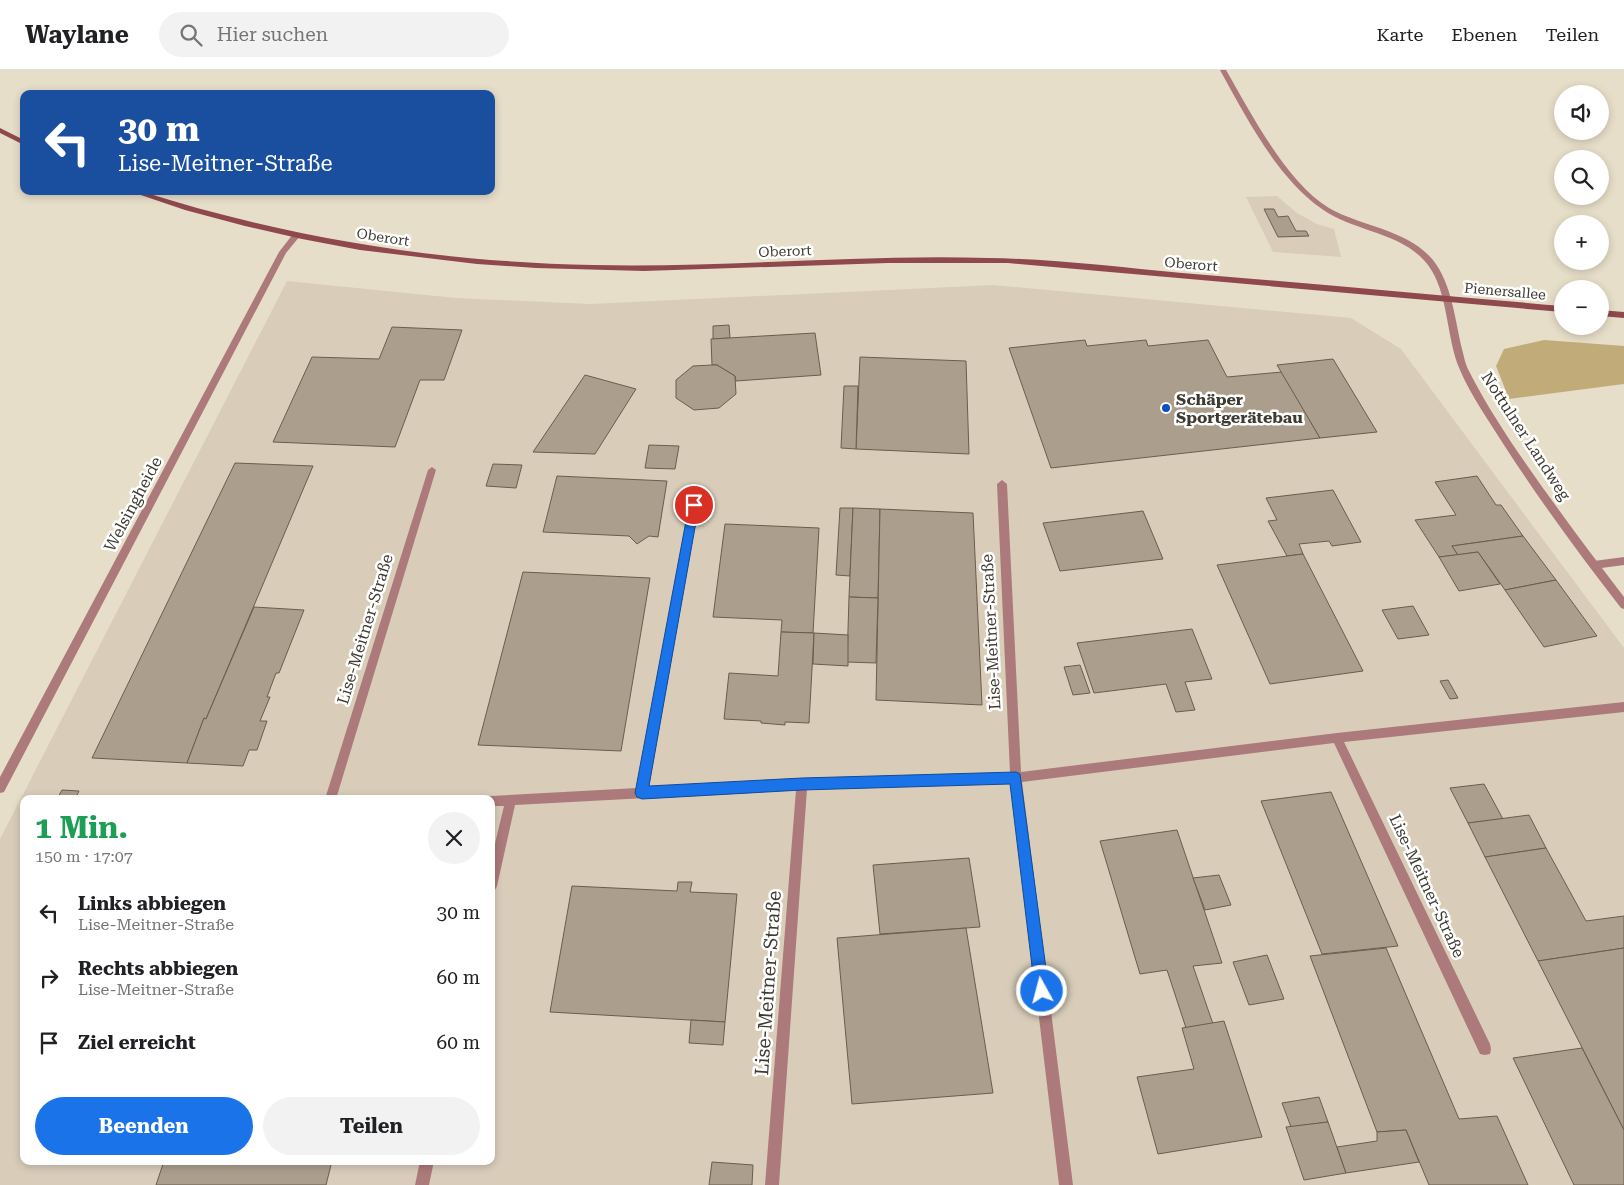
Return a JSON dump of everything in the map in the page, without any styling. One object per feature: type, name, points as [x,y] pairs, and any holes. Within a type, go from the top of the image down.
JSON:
[{"type":"main road","points":[[0,130],[20,141]]},
{"type":"main road","name":"Oberort","points":[[143,195],[174,206],[251,227],[296,236],[400,253],[530,266],[670,267],[896,260],[989,260],[1445,298]]},
{"type":"main road","name":"Pienersallee","points":[[1445,298],[1554,308]]},
{"type":"main road","points":[[1609,314],[1624,315]]},
{"type":"street","name":"Nottulner Landweg","points":[[1223,70],[1272,148],[1308,193],[1336,215],[1412,246],[1430,262],[1436,272],[1445,298],[1463,367],[1498,428],[1624,605]]},
{"type":"street","name":"Welsingheide","points":[[0,788],[283,252],[296,236]]},
{"type":"street","name":"Lise-Meitner-Straße","points":[[331,795],[432,470]]},
{"type":"street","name":"Lise-Meitner-Straße","points":[[1002,484],[1016,778],[1066,1185]]},
{"type":"street","points":[[642,793],[694,505]]},
{"type":"street","points":[[1594,565],[1624,561]]},
{"type":"street","points":[[495,801],[802,784],[1016,778],[1337,738],[1624,707]]},
{"type":"street","name":"Lise-Meitner-Straße","points":[[1337,738],[1485,1049]]},
{"type":"street","name":"Lise-Meitner-Straße","points":[[772,1185],[802,784]]},
{"type":"street","points":[[495,869],[511,800]]},
{"type":"street","points":[[422,1185],[426,1165]]},
{"type":"shaded area","points":[[1277,196],[1297,213],[1317,224],[1334,229],[1341,257],[1273,252],[1246,197]]},
{"type":"shaded area","points":[[287,281],[456,298],[590,304],[993,285],[1351,318],[1401,349],[1624,648],[1624,1185],[0,1185],[0,839],[20,800],[20,1165],[495,1165],[495,795],[23,795]]},
{"type":"shaded area","points":[[1544,340],[1624,346],[1624,384],[1509,399],[1496,366],[1504,349]]},
{"type":"building","points":[[1264,209],[1274,209],[1278,217],[1288,216],[1296,231],[1306,231],[1309,236],[1278,237]]},
{"type":"building","points":[[729,325],[730,338],[713,339],[713,326]]},
{"type":"building","points":[[392,327],[462,330],[444,380],[420,380],[395,447],[273,442],[312,357],[379,359]]},
{"type":"building","points":[[815,333],[821,375],[736,381],[735,376],[717,365],[712,365],[711,339]]},
{"type":"building","name":"Schäper Sportgerätebau","points":[[1085,340],[1087,346],[1146,340],[1148,346],[1208,340],[1227,377],[1282,372],[1320,438],[1051,468],[1009,348]]},
{"type":"building","points":[[860,357],[966,361],[969,454],[856,449]]},
{"type":"building","points":[[1333,359],[1377,432],[1320,438],[1277,365]]},
{"type":"building","points":[[717,365],[735,376],[736,394],[719,408],[694,410],[676,398],[676,380],[693,366]]},
{"type":"building","points":[[585,375],[636,389],[595,454],[533,452]]},
{"type":"building","points":[[844,386],[858,386],[856,449],[841,448]]},
{"type":"building","points":[[649,445],[679,446],[675,469],[645,468]]},
{"type":"building","points":[[235,463],[313,466],[206,719],[204,718],[187,763],[92,758]]},
{"type":"building","points":[[493,464],[522,465],[516,488],[486,486]]},
{"type":"building","points":[[557,476],[667,481],[658,537],[649,536],[637,544],[629,536],[543,532]]},
{"type":"building","points":[[1477,476],[1496,505],[1501,505],[1523,536],[1452,546],[1458,555],[1439,557],[1415,520],[1456,515],[1435,482]]},
{"type":"building","points":[[1333,490],[1361,542],[1332,546],[1329,541],[1299,544],[1303,554],[1287,556],[1268,521],[1277,520],[1266,498]]},
{"type":"building","points":[[840,508],[853,508],[850,576],[836,575]]},
{"type":"building","points":[[853,508],[880,509],[878,598],[849,597]]},
{"type":"building","points":[[880,509],[973,513],[982,705],[876,700]]},
{"type":"building","points":[[1143,511],[1163,559],[1060,571],[1043,523]]},
{"type":"building","points":[[725,524],[819,528],[813,633],[781,632],[782,620],[713,617]]},
{"type":"building","points":[[1523,536],[1556,580],[1505,590],[1478,552],[1458,555],[1452,546]]},
{"type":"building","points":[[1478,552],[1500,584],[1459,591],[1439,557]]},
{"type":"building","points":[[1303,554],[1363,671],[1270,684],[1217,565]]},
{"type":"building","points":[[523,572],[650,578],[621,751],[478,745]]},
{"type":"building","points":[[1556,580],[1597,636],[1544,647],[1505,590]]},
{"type":"building","points":[[849,597],[878,598],[876,663],[847,662]]},
{"type":"building","points":[[1413,606],[1429,635],[1398,639],[1382,610]]},
{"type":"building","points":[[254,607],[304,610],[279,673],[276,673],[267,697],[270,697],[260,721],[267,721],[257,750],[249,750],[243,766],[187,763],[204,718],[206,719]]},
{"type":"building","points":[[1192,629],[1212,679],[1185,682],[1195,710],[1176,712],[1166,684],[1094,693],[1077,643]]},
{"type":"building","points":[[781,632],[814,633],[809,723],[785,722],[785,725],[761,723],[761,721],[724,719],[729,673],[778,676]]},
{"type":"building","points":[[814,633],[848,635],[848,666],[813,664]]},
{"type":"building","points":[[1080,665],[1090,693],[1073,695],[1064,667]]},
{"type":"building","points":[[1448,680],[1458,698],[1450,699],[1440,681]]},
{"type":"building","points":[[1484,784],[1503,819],[1468,823],[1450,788]]},
{"type":"building","points":[[62,790],[79,791],[77,795],[59,795]]},
{"type":"building","points":[[1331,792],[1398,946],[1322,954],[1261,801]]},
{"type":"building","points":[[1529,815],[1546,848],[1485,857],[1468,823]]},
{"type":"building","points":[[1177,830],[1222,963],[1193,966],[1213,1024],[1186,1028],[1167,970],[1140,974],[1100,841]]},
{"type":"building","points":[[1546,848],[1586,921],[1624,916],[1624,948],[1538,961],[1485,857]]},
{"type":"building","points":[[969,858],[980,927],[880,934],[873,865]]},
{"type":"building","points":[[1219,875],[1231,905],[1205,910],[1193,878]]},
{"type":"building","points":[[678,882],[692,882],[690,892],[737,894],[725,1022],[550,1012],[572,886],[677,891]]},
{"type":"building","points":[[966,928],[993,1093],[852,1104],[837,938]]},
{"type":"building","points":[[1386,948],[1459,1119],[1497,1116],[1528,1185],[1429,1185],[1406,1130],[1377,1132],[1310,956]]},
{"type":"building","points":[[1624,948],[1624,1130],[1538,961]]},
{"type":"building","points":[[1267,955],[1284,999],[1249,1005],[1233,962]]},
{"type":"building","points":[[691,1020],[725,1022],[723,1045],[689,1043]]},
{"type":"building","points":[[1224,1021],[1262,1137],[1158,1154],[1137,1077],[1194,1069],[1182,1028]]},
{"type":"building","points":[[1582,1048],[1624,1130],[1624,1185],[1574,1185],[1513,1058]]},
{"type":"building","points":[[1319,1097],[1328,1122],[1291,1127],[1282,1103]]},
{"type":"building","points":[[1328,1122],[1346,1173],[1304,1180],[1286,1127]]},
{"type":"building","points":[[1406,1130],[1419,1162],[1346,1173],[1337,1147],[1377,1141],[1377,1132]]},
{"type":"building","points":[[712,1162],[753,1165],[752,1185],[709,1185]]},
{"type":"building","points":[[163,1165],[331,1165],[326,1185],[156,1185]]},
{"type":"place","name":"Schäper Sportgerätebau","points":[[1166,408]]},
{"type":"route","points":[[694,505],[642,793],[802,784],[1016,778],[1042,991]]}]
